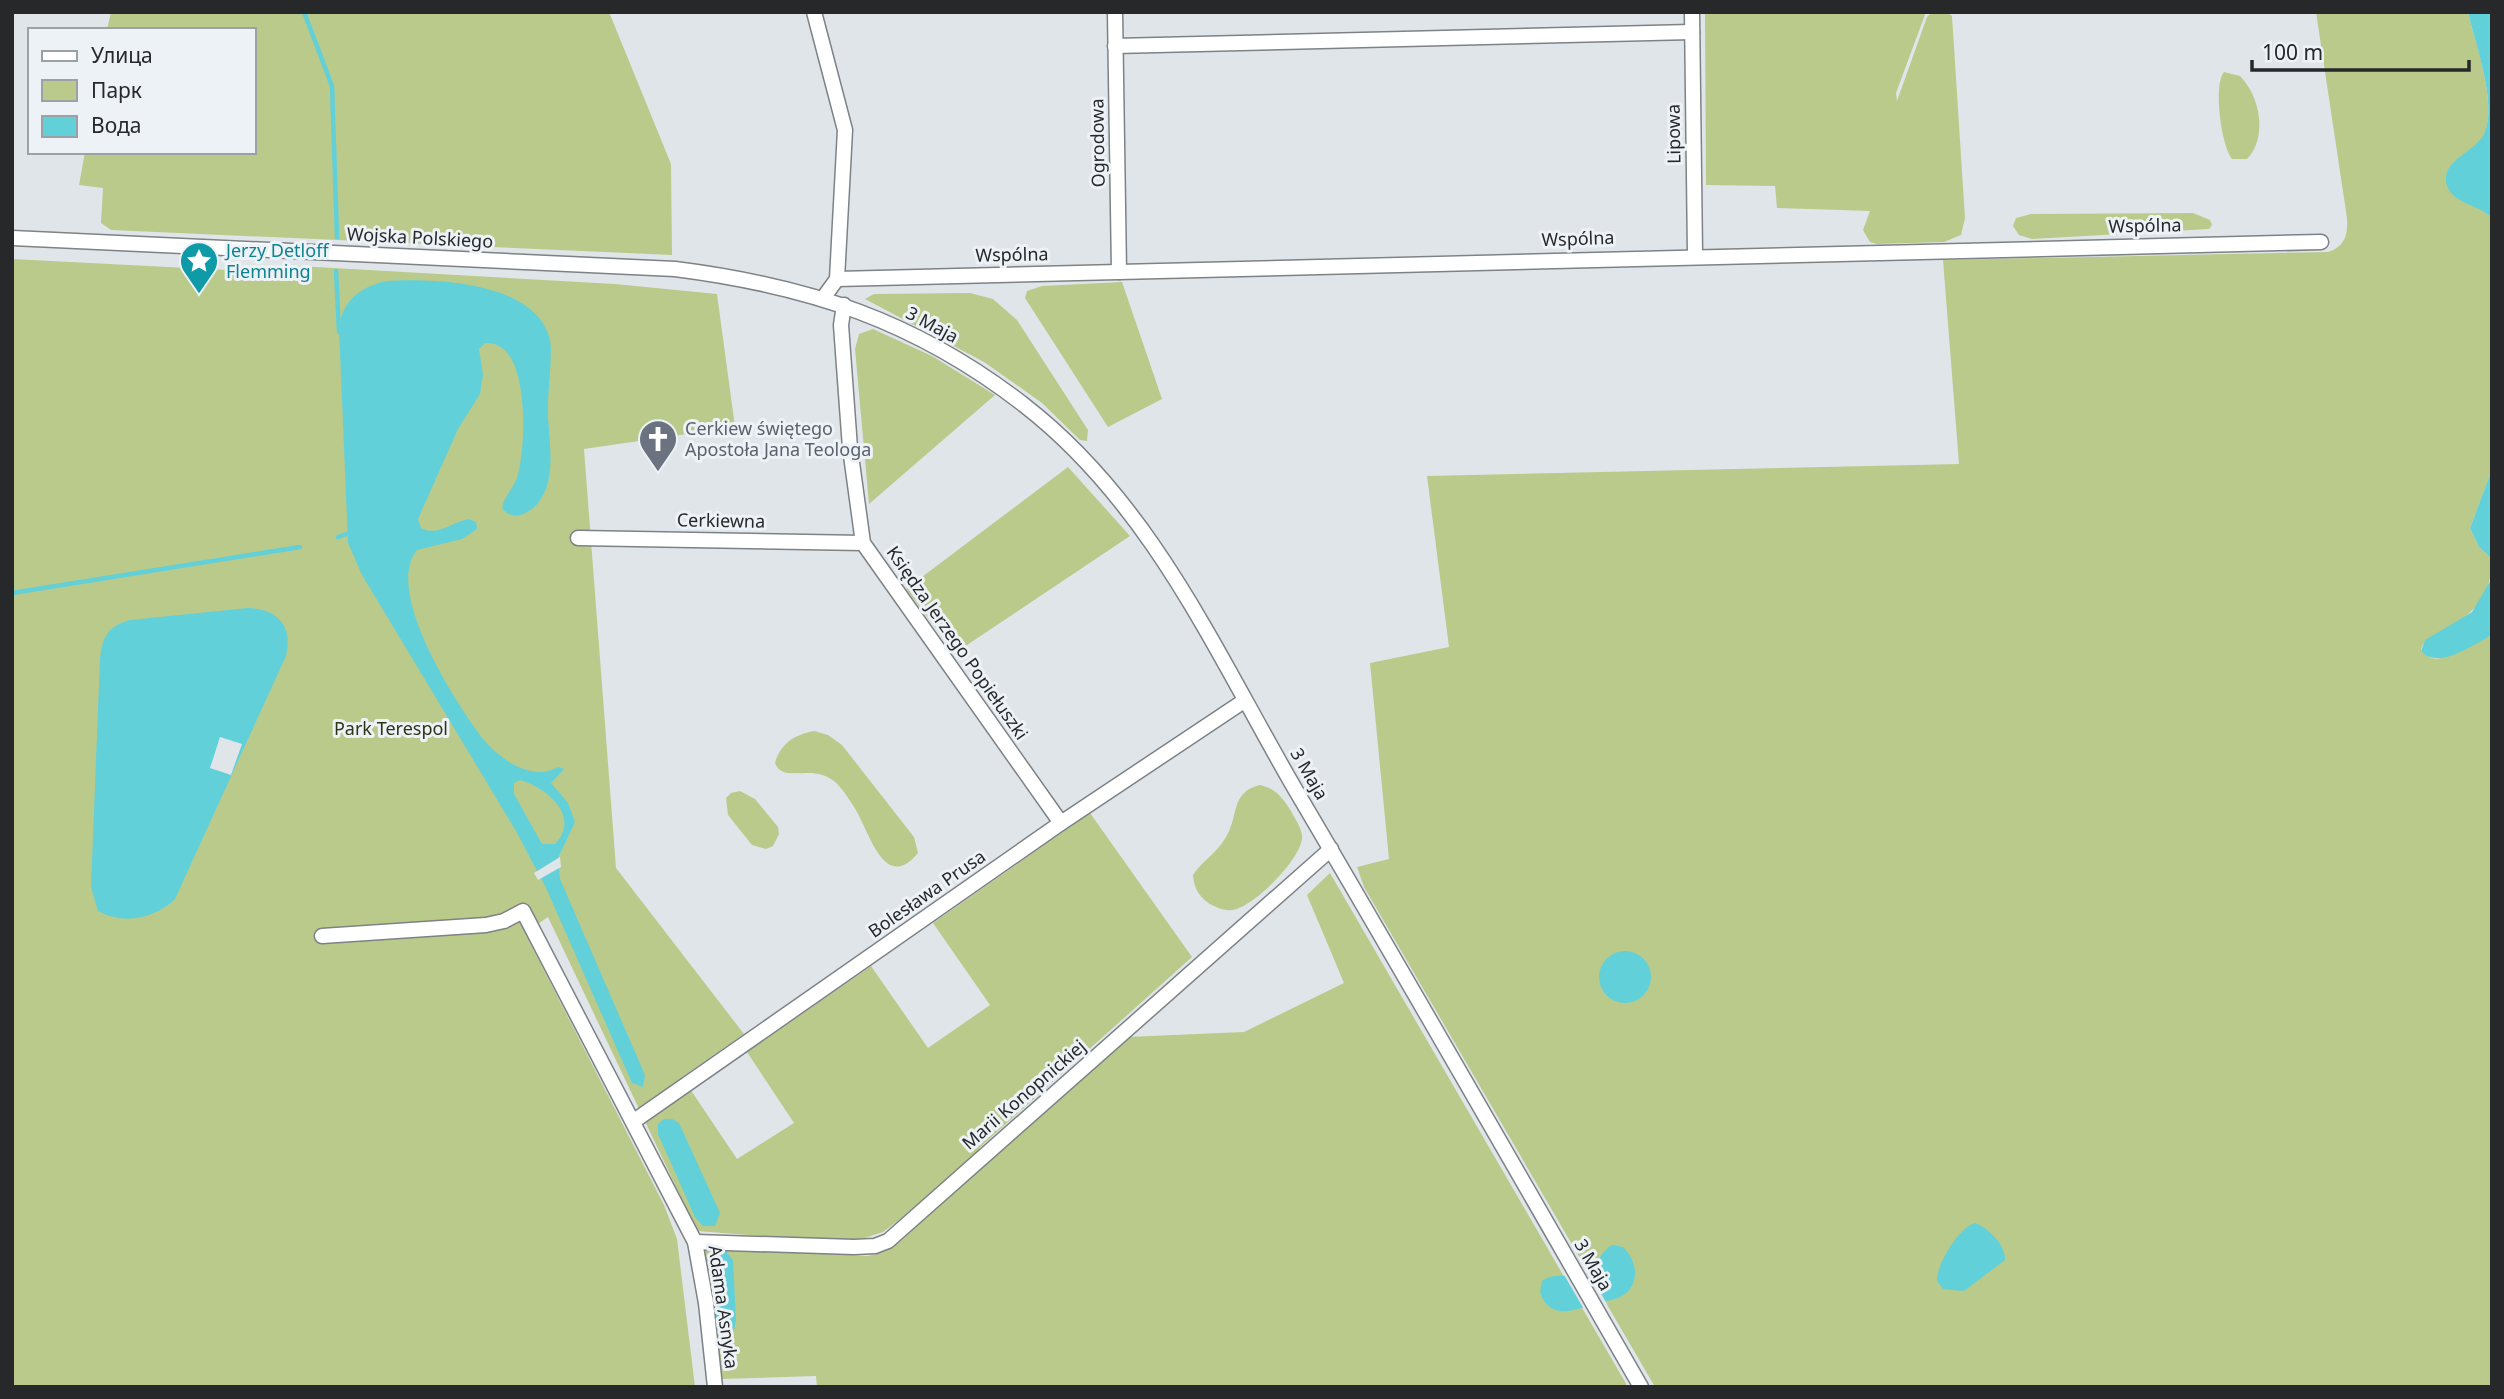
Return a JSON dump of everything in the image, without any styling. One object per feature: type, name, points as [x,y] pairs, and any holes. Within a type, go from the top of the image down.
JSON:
[{"type":"street","points":[[814,12],[845,130],[837,279],[824,297]]},
{"type":"street","name":"Ogrodowa","points":[[1115,12],[1119,272]]},
{"type":"street","name":"Lipowa","points":[[1692,12],[1695,255]]},
{"type":"street","points":[[1115,46],[1692,32]]},
{"type":"street","name":"Wojska Polskiego","points":[[12,238],[675,269],[732,276],[824,297]]},
{"type":"street","name":"Wspólna","points":[[837,279],[1695,255],[2321,242]]},
{"type":"street","name":"3 Maja","points":[[824,297],[927,342],[978,372],[1026,406],[1077,452],[1131,510],[1171,569],[1244,701],[1641,1387]]},
{"type":"street","name":"Księdza Jerzego Popiełuszki","points":[[845,305],[841,325],[849,435],[863,543],[1061,823]]},
{"type":"street","name":"Cerkiewna","points":[[578,538],[863,543]]},
{"type":"street","name":"Bolesława Prusa","points":[[634,1121],[1061,823],[1244,701]]},
{"type":"street","name":"Marii Konopnickiej","points":[[695,1242],[854,1247],[875,1246],[888,1241],[1331,849]]},
{"type":"street","name":"Adama Asnyka","points":[[322,936],[486,925],[504,921],[523,911],[695,1242],[706,1303],[715,1387]]},
{"type":"green space","points":[[111,12],[609,12],[671,164],[672,255],[111,230],[101,223],[103,188],[79,185],[85,154],[256,154],[256,28],[107,28]]},
{"type":"green space","points":[[1705,12],[1926,12],[1896,93],[1897,101],[1927,17],[1932,12],[1947,12],[1952,16],[1965,218],[1961,235],[1944,242],[1877,244],[1870,242],[1863,230],[1870,211],[1777,208],[1775,186],[1706,185]]},
{"type":"green space","points":[[2316,12],[2468,12],[2488,95],[2486,127],[2481,140],[2455,164],[2448,176],[2447,185],[2457,195],[2492,218],[2492,469],[2470,528],[2479,547],[2492,559],[2489,582],[2481,599],[2470,612],[2433,636],[2421,651],[2438,659],[2492,635],[2492,1387],[1655,1387],[1364,887],[1357,867],[1389,859],[1370,663],[1449,647],[1427,476],[1959,464],[1943,260],[2328,252],[2342,243],[2347,230],[2347,218]]},
{"type":"green space","points":[[2224,72],[2240,76],[2257,105],[2258,140],[2247,159],[2232,159],[2225,142],[2219,101]]},
{"type":"green space","points":[[2193,213],[2210,220],[2212,225],[2209,229],[2032,239],[2019,235],[2013,226],[2016,218],[2031,214]]},
{"type":"green space","name":"Park Terespol","points":[[12,259],[267,272],[298,266],[615,284],[717,294],[735,427],[584,449],[616,868],[744,1034],[682,1077],[737,1159],[794,1123],[747,1052],[871,966],[928,1048],[990,1005],[933,923],[1090,813],[1192,957],[979,1148],[982,1163],[1126,1037],[1244,1032],[1344,983],[1307,895],[1330,873],[1628,1387],[817,1387],[816,1376],[720,1379],[704,1253],[709,1247],[867,1256],[890,1248],[921,1221],[912,1210],[883,1232],[849,1243],[697,1231],[548,917],[525,933],[664,1205],[677,1239],[695,1387],[12,1387]]},
{"type":"green space","points":[[1122,282],[1162,399],[1108,427],[1025,298],[1027,291],[1042,286]]},
{"type":"green space","points":[[970,293],[993,299],[1017,320],[1088,430],[1087,441],[1080,440],[1042,403],[984,362],[865,299],[874,294]]},
{"type":"green space","points":[[873,329],[932,356],[995,395],[869,504],[855,349],[859,334]]},
{"type":"green space","points":[[1068,467],[1130,536],[955,653],[906,589]]},
{"type":"green space","points":[[814,731],[828,735],[842,745],[914,837],[918,853],[907,863],[898,867],[882,859],[852,803],[831,779],[812,773],[786,773],[779,769],[775,763],[785,745],[800,735]]},
{"type":"green space","points":[[1260,785],[1274,791],[1288,806],[1300,829],[1301,844],[1287,867],[1264,891],[1241,907],[1232,910],[1219,908],[1201,897],[1195,887],[1193,875],[1226,837],[1239,799],[1250,788]]},
{"type":"green space","points":[[740,791],[755,799],[778,827],[779,834],[773,846],[766,849],[752,845],[728,815],[726,798],[731,793]]},
{"type":"water","points":[[2468,12],[2492,12],[2492,218],[2456,198],[2448,188],[2446,179],[2452,164],[2479,141],[2488,121],[2487,91]]},
{"type":"water","points":[[386,281],[455,283],[481,287],[505,295],[526,305],[541,320],[550,340],[550,472],[544,494],[534,507],[520,515],[511,515],[502,508],[517,479],[521,460],[522,396],[511,358],[500,346],[485,343],[479,349],[483,374],[480,394],[458,429],[418,519],[421,528],[427,530],[439,530],[469,519],[476,522],[477,529],[462,539],[417,550],[409,568],[409,592],[416,619],[442,675],[483,739],[508,761],[528,770],[538,772],[558,767],[564,769],[551,783],[568,803],[575,822],[558,858],[560,879],[645,1075],[643,1087],[632,1083],[546,888],[516,831],[362,575],[348,543],[339,328],[344,310],[354,297],[368,287]],"holes":[[[520,780],[550,797],[563,814],[562,834],[555,844],[542,844],[514,794],[514,783]]]},
{"type":"water","points":[[2492,469],[2492,559],[2479,547],[2470,528]]},
{"type":"water","points":[[2492,578],[2492,635],[2446,657],[2428,656],[2421,651],[2425,640],[2472,612]]},
{"type":"water","points":[[248,608],[268,612],[281,621],[287,636],[286,656],[175,899],[158,911],[138,918],[118,918],[98,911],[91,887],[100,659],[107,633],[130,620]]},
{"type":"water","points":[[1625,951],[1644,958],[1651,977],[1644,996],[1625,1003],[1606,996],[1599,977],[1606,958]]},
{"type":"water","points":[[664,1119],[679,1123],[720,1213],[715,1226],[703,1226],[695,1217],[658,1134],[658,1124]]},
{"type":"water","points":[[1975,1223],[1995,1238],[2003,1249],[2005,1260],[1964,1291],[1943,1289],[1937,1281],[1944,1257],[1962,1232]]},
{"type":"water","points":[[1612,1245],[1623,1247],[1632,1259],[1634,1280],[1627,1292],[1614,1299],[1570,1311],[1549,1307],[1540,1292],[1542,1281],[1589,1271]]},
{"type":"water","points":[[725,1250],[733,1260],[736,1320],[734,1330],[727,1334],[719,1331],[715,1324],[714,1260],[717,1252]]},
{"type":"pier","points":[[220,737],[242,744],[231,775],[210,768]]},
{"type":"pier","points":[[560,857],[561,867],[538,880],[534,873]]},
{"type":"pier","points":[[1587,1269],[1607,1304],[1585,1311],[1563,1273]]},
{"type":"waterway","points":[[304,12],[332,86],[337,237]]},
{"type":"waterway","points":[[336,271],[339,332]]},
{"type":"waterway","points":[[338,537],[349,533]]},
{"type":"waterway","points":[[12,593],[300,547]]},
{"type":"place","name":"Jerzy Detloff Flemming","points":[[199,295]]},
{"type":"place","name":"Cerkiew świętego Apostoła Jana Teologa","points":[[658,473]]}]
